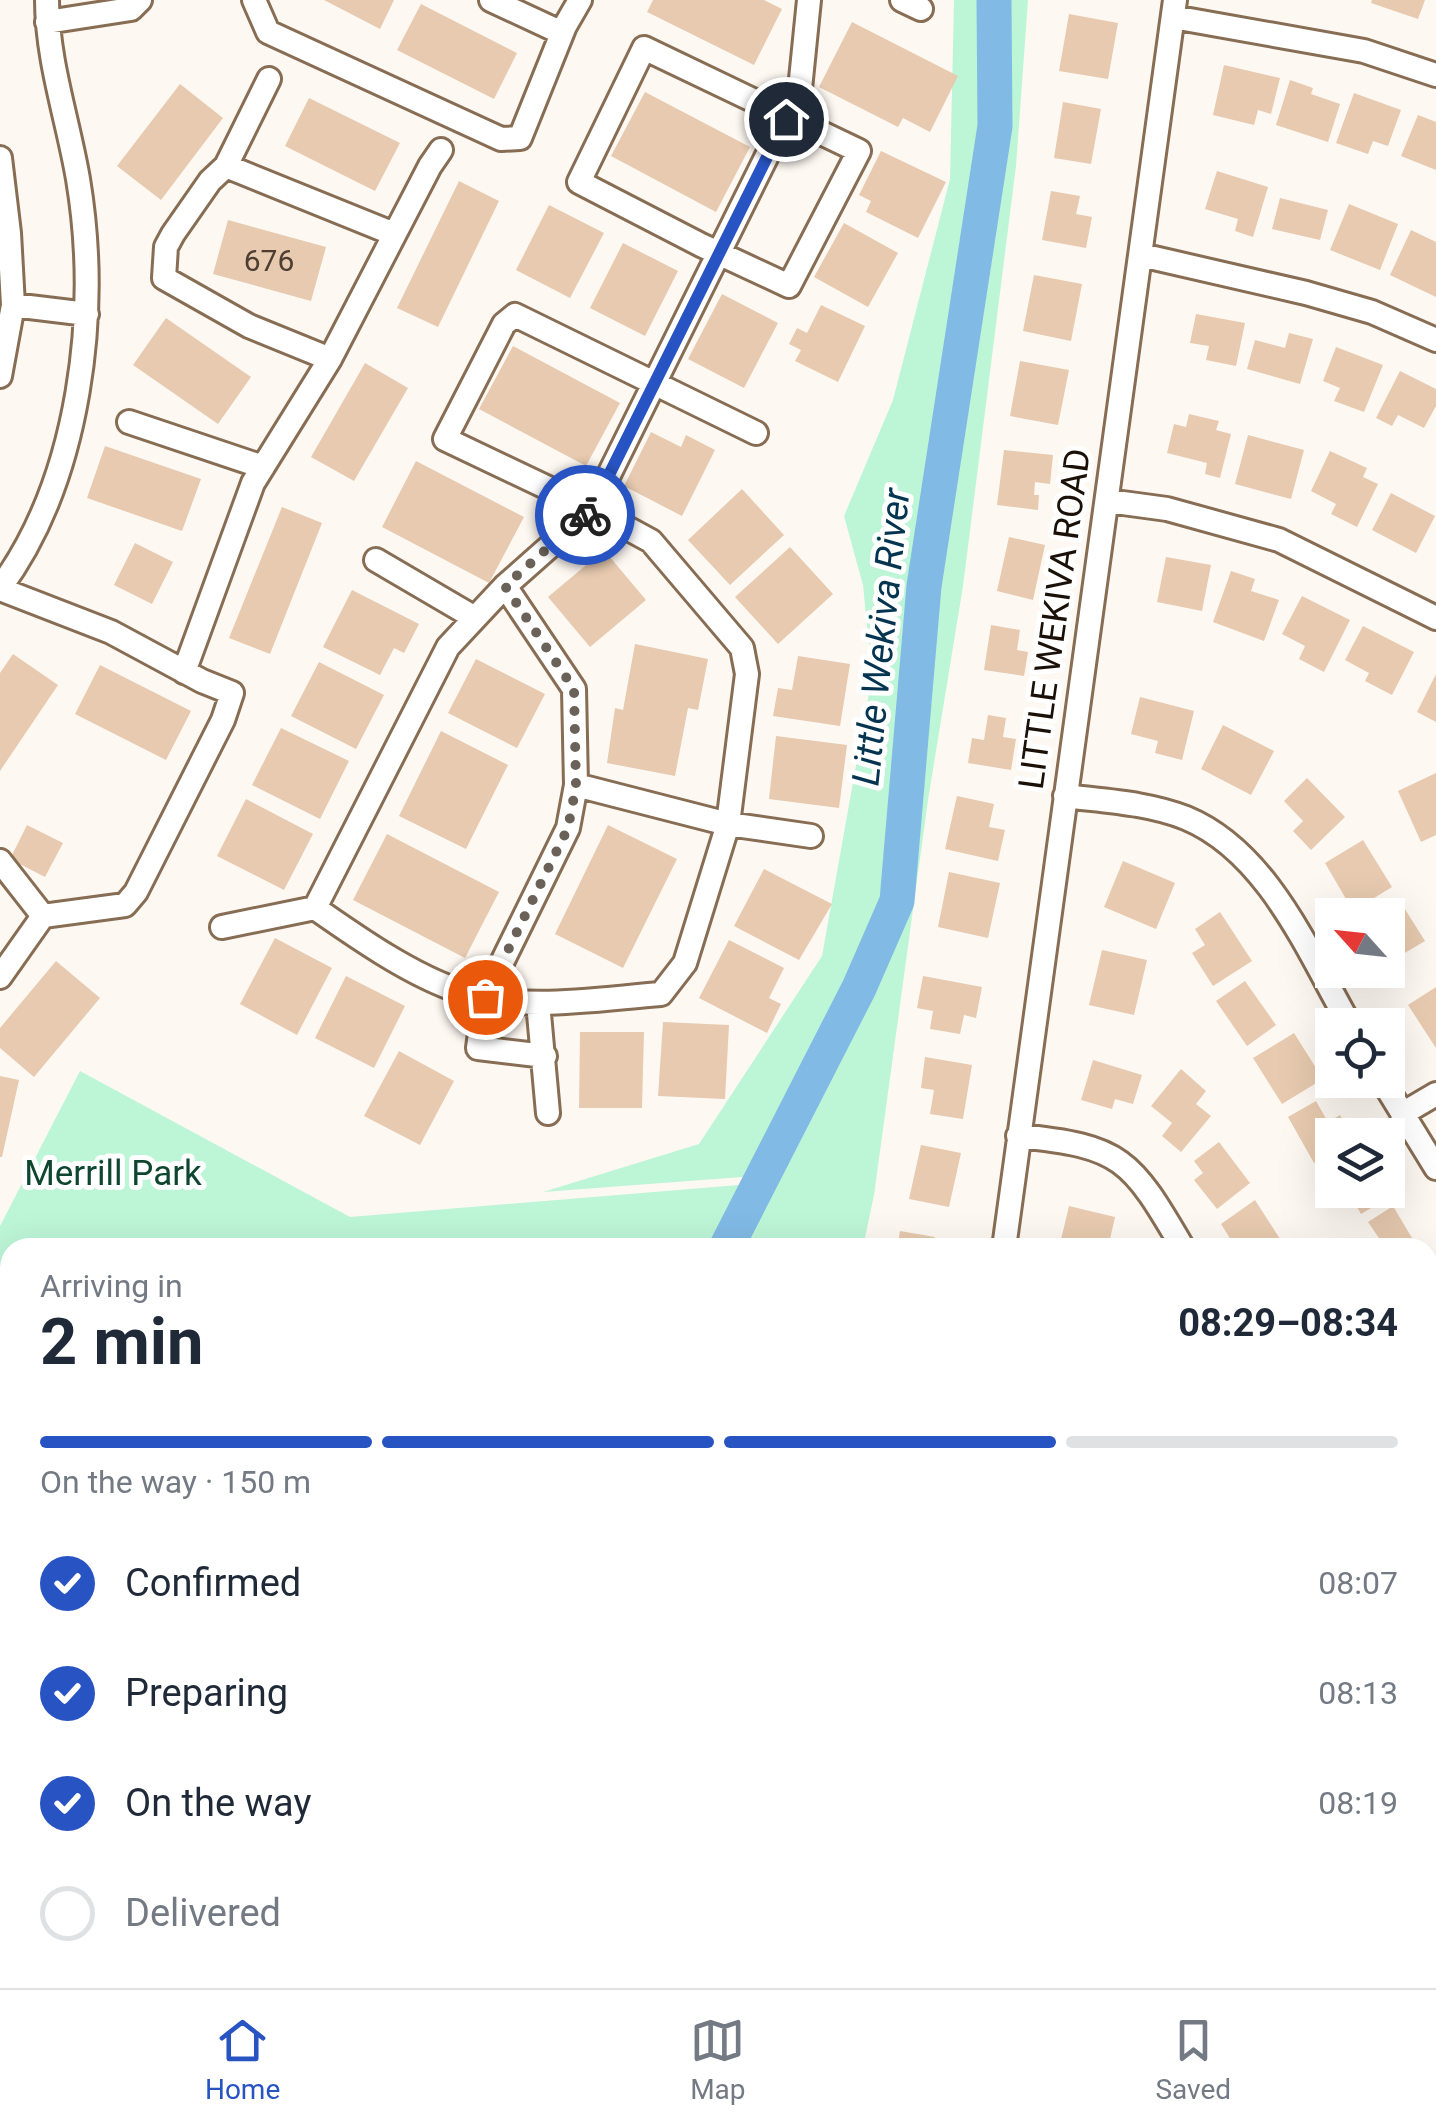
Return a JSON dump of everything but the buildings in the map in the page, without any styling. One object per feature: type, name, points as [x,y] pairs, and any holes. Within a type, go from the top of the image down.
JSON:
[{"type":"street","points":[[0,977],[43,916],[125,905],[136,892],[223,720],[232,693],[111,632],[0,589],[40,518],[66,444],[87,314],[78,182],[47,11],[131,9],[140,0]]},
{"type":"street","points":[[254,0],[268,32],[501,139],[520,138],[580,0]]},
{"type":"street","points":[[491,0],[562,34]]},
{"type":"street","points":[[315,908],[448,647],[505,586],[592,509],[800,89],[809,0]]},
{"type":"street","points":[[1174,9],[1364,51],[1436,75]]},
{"type":"street","name":"LITTLE WEKIVA ROAD","points":[[1005,1238],[1174,9]]},
{"type":"street","points":[[644,48],[786,119],[798,120],[859,151],[790,286],[579,182],[644,48]]},
{"type":"street","points":[[269,78],[226,166],[210,181],[166,247],[164,278],[249,326],[330,360]]},
{"type":"street","points":[[184,672],[253,483],[330,360],[440,150]]},
{"type":"street","points":[[0,158],[13,305],[0,376]]},
{"type":"street","points":[[226,166],[394,234]]},
{"type":"street","points":[[1141,255],[1306,292],[1372,312],[1436,340]]},
{"type":"street","points":[[13,305],[87,314]]},
{"type":"street","points":[[222,927],[315,908],[372,948],[460,992],[538,1002],[660,994],[685,963],[728,824],[748,674],[742,648],[651,541],[445,440],[504,324],[515,314],[756,433]]},
{"type":"street","points":[[129,422],[262,468]]},
{"type":"street","points":[[1108,500],[1167,509],[1279,540],[1436,618]]},
{"type":"street","points":[[376,560],[475,618]]},
{"type":"street","points":[[505,586],[574,689],[576,786],[568,828],[485,997],[478,1048],[545,1056]]},
{"type":"street","points":[[576,786],[728,824],[811,836]]},
{"type":"street","points":[[1066,796],[1154,808],[1188,818],[1226,841],[1262,874],[1340,1008]]},
{"type":"street","points":[[0,861],[43,916]]},
{"type":"street","points":[[538,1002],[548,1112]]},
{"type":"street","points":[[1402,1114],[1436,1094]]},
{"type":"street","points":[[1393,1098],[1436,1168]]},
{"type":"street","points":[[1018,1136],[1075,1142],[1106,1152],[1132,1170],[1151,1192],[1178,1238]]},
{"type":"green space","points":[[954,0],[1028,0],[1016,166],[963,586],[865,1238],[735,1238],[760,1188],[755,1176],[543,1192],[699,1144],[822,956],[872,676],[863,585],[844,516],[893,400],[950,179]]},
{"type":"green space","name":"Merrill Park","points":[[80,1071],[350,1217],[751,1184],[724,1238],[0,1238],[0,1226]]},
{"type":"waterway","name":"Little Wekiva River","points":[[731,1238],[859,988],[897,901],[924,586],[995,126],[994,0]]},
{"type":"way so far","points":[[485,997],[568,828],[576,786],[574,689],[505,586],[585,515]]},
{"type":"route","points":[[585,515],[592,509],[786,119]]}]
